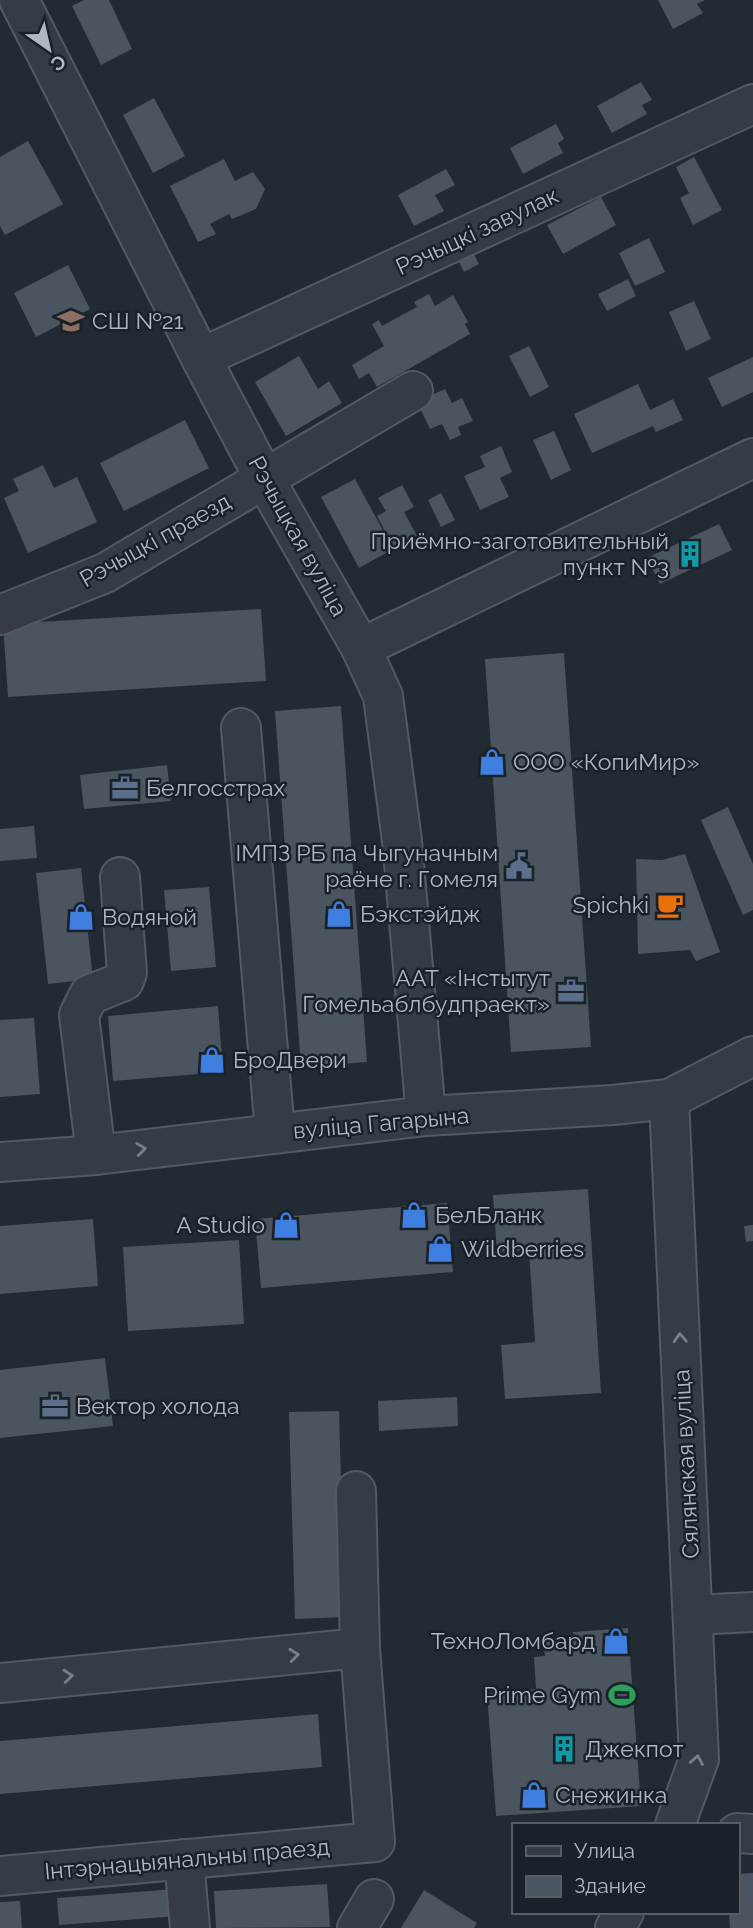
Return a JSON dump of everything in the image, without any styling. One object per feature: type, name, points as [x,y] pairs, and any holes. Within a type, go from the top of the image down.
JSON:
[{"type":"street","name":"Рэчыцкая вуліца","points":[[19,0],[201,358],[264,478],[361,648],[383,696],[402,841],[426,1116]]},
{"type":"street","name":"Рэчыцкі завулак","points":[[201,358],[753,104]]},
{"type":"street","name":"Рэчыцкі праезд","points":[[0,615],[105,573],[413,391]]},
{"type":"street","points":[[361,648],[753,458]]},
{"type":"street","points":[[241,728],[275,1133]]},
{"type":"street","points":[[96,1155],[79,1015],[89,995],[124,981],[127,973],[120,877]]},
{"type":"street","name":"вуліца Гагарына","points":[[0,1162],[96,1155],[426,1116],[669,1099],[753,1056]]},
{"type":"street","name":"Сялянская вуліца","points":[[669,1099],[699,1759],[676,1823]]},
{"type":"street","points":[[0,1683],[359,1648],[356,1491]]},
{"type":"street","points":[[693,1615],[753,1612]]},
{"type":"street","name":"Інтэрнацыянальны праезд","points":[[0,1876],[375,1842],[359,1648]]},
{"type":"street","points":[[184,1859],[190,1928]]},
{"type":"building","points":[[84,0],[109,0],[132,49],[101,65],[72,6]]},
{"type":"building","points":[[658,0],[705,0],[697,4],[703,13],[673,29]]},
{"type":"building","points":[[641,82],[652,100],[642,105],[647,114],[612,133],[597,106]]},
{"type":"building","points":[[154,98],[185,156],[153,173],[123,115]]},
{"type":"building","points":[[556,124],[564,139],[558,143],[563,153],[523,174],[510,148]]},
{"type":"building","points":[[28,141],[63,204],[5,235],[0,226],[0,157]]},
{"type":"building","points":[[694,157],[722,210],[693,225],[680,198],[689,193],[676,167]]},
{"type":"building","points":[[224,159],[235,181],[253,172],[265,189],[256,209],[232,219],[229,214],[210,224],[216,234],[198,242],[170,186]]},
{"type":"building","points":[[446,169],[455,185],[435,195],[444,211],[414,226],[398,195]]},
{"type":"building","points":[[601,197],[616,225],[563,254],[547,225]]},
{"type":"building","points":[[649,238],[665,272],[635,286],[619,253]]},
{"type":"building","points":[[468,243],[479,264],[464,272],[453,251]]},
{"type":"building","points":[[68,265],[90,309],[36,337],[14,293]]},
{"type":"building","points":[[628,279],[636,296],[607,311],[598,294]]},
{"type":"building","points":[[429,294],[435,306],[453,295],[468,322],[465,324],[470,334],[377,387],[369,373],[359,379],[352,365],[384,346],[372,324],[379,320],[382,326],[417,307],[414,302]]},
{"type":"building","points":[[694,301],[711,339],[686,351],[669,312]]},
{"type":"building","points":[[529,346],[549,387],[530,397],[509,356]]},
{"type":"building","points":[[299,356],[318,389],[329,381],[342,403],[286,436],[255,382]]},
{"type":"building","points":[[753,357],[753,392],[722,407],[708,378]]},
{"type":"building","points":[[638,384],[650,410],[673,399],[683,420],[656,432],[653,426],[592,453],[574,414]]},
{"type":"building","points":[[445,389],[452,403],[462,398],[473,421],[458,427],[461,435],[450,440],[442,424],[430,429],[417,402]]},
{"type":"building","points":[[185,420],[209,468],[124,511],[100,463]]},
{"type":"building","points":[[554,431],[571,470],[551,480],[533,440]]},
{"type":"building","points":[[501,446],[512,472],[500,478],[509,497],[480,510],[464,476],[485,467],[480,456]]},
{"type":"building","points":[[43,465],[54,488],[77,477],[97,522],[28,553],[4,498],[19,491],[13,479]]},
{"type":"building","points":[[355,479],[393,549],[359,568],[321,497]]},
{"type":"building","points":[[402,485],[414,507],[404,512],[417,536],[394,548],[377,516],[386,511],[378,498]]},
{"type":"building","points":[[441,493],[455,520],[441,527],[428,500]]},
{"type":"building","name":"Приёмно-заготовительный пункт №3","points":[[719,524],[732,550],[660,584],[647,558]]},
{"type":"building","points":[[261,609],[266,681],[8,697],[3,624]]},
{"type":"building","points":[[564,653],[591,1047],[511,1052],[485,659]]},
{"type":"building","points":[[341,706],[367,1062],[301,1067],[275,711]]},
{"type":"building","name":"Белгосстрах","points":[[167,765],[171,801],[84,809],[80,775]]},
{"type":"building","points":[[728,807],[753,864],[753,910],[743,915],[701,820]]},
{"type":"building","points":[[34,826],[37,858],[0,861],[0,829]]},
{"type":"building","name":"Spichki","points":[[685,854],[720,952],[696,961],[690,950],[638,954],[636,859],[662,860]]},
{"type":"building","points":[[81,868],[93,979],[48,984],[36,873]]},
{"type":"building","points":[[209,887],[216,967],[171,971],[164,890]]},
{"type":"building","points":[[218,1006],[223,1072],[113,1081],[108,1016]]},
{"type":"building","points":[[34,1018],[40,1094],[0,1097],[0,1020]]},
{"type":"building","points":[[588,1189],[601,1393],[505,1399],[501,1345],[535,1342],[529,1250],[497,1252],[493,1195]]},
{"type":"building","points":[[447,1203],[453,1272],[261,1288],[255,1219]]},
{"type":"building","points":[[93,1219],[98,1286],[0,1294],[0,1226]]},
{"type":"building","points":[[753,1225],[753,1241],[746,1242],[744,1226]]},
{"type":"building","points":[[239,1240],[244,1324],[128,1331],[123,1247]]},
{"type":"building","name":"Вектор холода","points":[[105,1358],[113,1426],[0,1438],[0,1370]]},
{"type":"building","points":[[457,1397],[458,1426],[379,1431],[378,1401]]},
{"type":"building","points":[[339,1411],[345,1617],[295,1619],[289,1412]]},
{"type":"building","name":"Джекпот","points":[[628,1628],[641,1806],[496,1816],[487,1693],[536,1689],[534,1657],[545,1656],[543,1642],[574,1640],[573,1632]]},
{"type":"building","points":[[318,1714],[322,1767],[0,1794],[0,1741]]},
{"type":"building","points":[[753,1873],[753,1928],[730,1928],[729,1914],[739,1914],[739,1874]]},
{"type":"building","points":[[327,1884],[330,1927],[216,1928],[214,1891]]},
{"type":"building","points":[[176,1889],[178,1916],[59,1925],[57,1898]]},
{"type":"building","points":[[424,1890],[477,1923],[474,1928],[401,1928]]},
{"type":"building","points":[[20,1901],[22,1928],[0,1928],[0,1902]]},
{"type":"place","name":"СШ №21","points":[[71,321]]},
{"type":"place","name":"Приёмно-заготовительный пункт №3","points":[[690,554]]},
{"type":"place","name":"ООО «КопиМир»","points":[[492,762]]},
{"type":"place","name":"Белгосстрах","points":[[125,788]]},
{"type":"place","name":"ІМПЗ РБ па Чыгуначным раёне г. Гомеля","points":[[519,866]]},
{"type":"place","name":"Spichki","points":[[670,905]]},
{"type":"place","name":"Бэкстэйдж","points":[[339,914]]},
{"type":"place","name":"Водяной","points":[[81,917]]},
{"type":"place","name":"ААТ «Інстытут Гомельаблбудпраект»","points":[[571,991]]},
{"type":"place","name":"БроДвери","points":[[212,1060]]},
{"type":"place","name":"БелБланк","points":[[414,1215]]},
{"type":"place","name":"A Studio","points":[[286,1225]]},
{"type":"place","name":"Wildberries","points":[[440,1249]]},
{"type":"place","name":"Вектор холода","points":[[55,1406]]},
{"type":"place","name":"ТехноЛомбард","points":[[616,1641]]},
{"type":"place","name":"Prime Gym","points":[[622,1695]]},
{"type":"place","name":"Джекпот","points":[[564,1749]]},
{"type":"place","name":"Снежинка","points":[[534,1795]]}]
